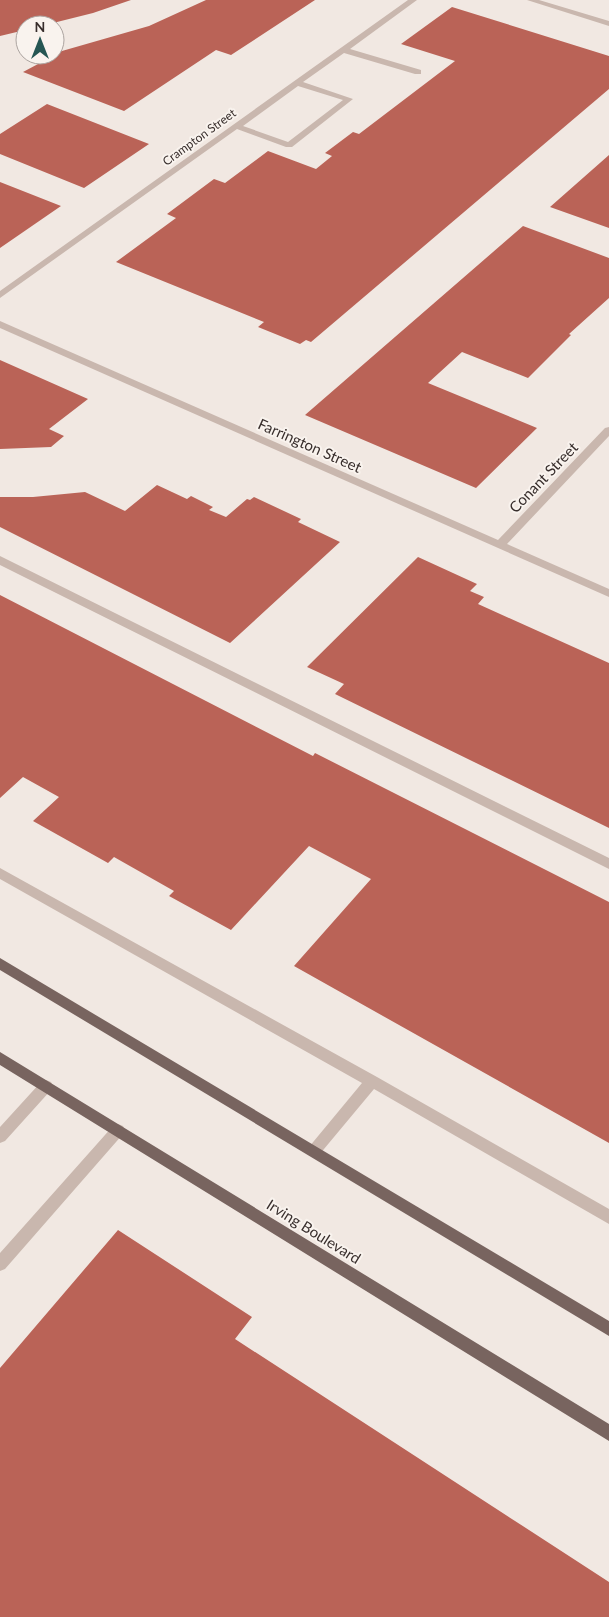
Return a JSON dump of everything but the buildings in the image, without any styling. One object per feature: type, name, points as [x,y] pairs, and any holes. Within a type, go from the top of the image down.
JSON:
[{"type":"main road","points":[[0,963],[609,1329]]},
{"type":"main road","name":"Irving Boulevard","points":[[0,1058],[609,1433]]},
{"type":"street","name":"Crampton Street","points":[[0,295],[413,0]]},
{"type":"street","points":[[531,0],[609,24]]},
{"type":"street","points":[[344,50],[418,72]]},
{"type":"street","points":[[236,126],[289,145],[349,100],[297,83]]},
{"type":"street","name":"Farrington Street","points":[[0,324],[609,593]]},
{"type":"street","name":"Conant Street","points":[[499,545],[609,430]]},
{"type":"street","points":[[0,560],[609,864]]},
{"type":"street","points":[[0,873],[372,1081],[609,1217]]},
{"type":"street","points":[[314,1152],[372,1081]]},
{"type":"street","points":[[0,1137],[46,1086]]},
{"type":"street","points":[[0,1264],[118,1130]]}]
